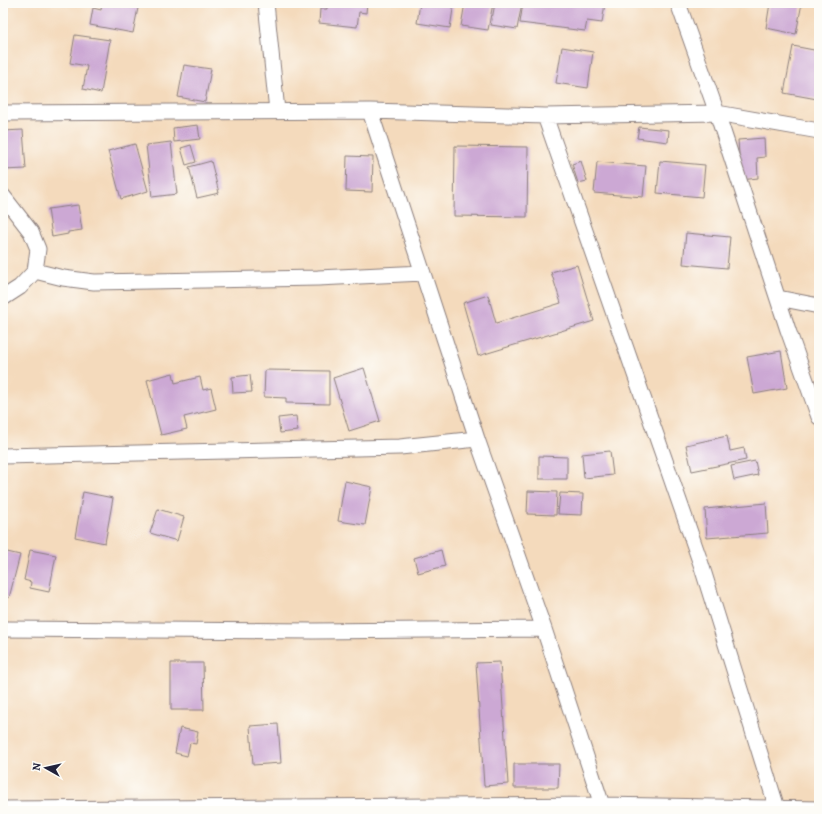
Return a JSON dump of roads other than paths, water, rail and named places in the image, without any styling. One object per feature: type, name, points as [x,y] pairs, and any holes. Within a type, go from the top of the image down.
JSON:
[{"type":"street","points":[[266,3],[277,111]]},
{"type":"street","points":[[678,3],[717,113],[819,417]]},
{"type":"street","points":[[370,111],[477,439],[544,628],[602,805]]},
{"type":"street","points":[[3,113],[370,111],[545,116],[717,113],[819,131]]},
{"type":"street","points":[[545,116],[701,564],[777,808]]},
{"type":"street","points":[[3,196],[31,232],[38,249],[35,270],[20,287],[3,298]]},
{"type":"street","points":[[35,270],[63,278],[94,282],[318,278],[423,273]]},
{"type":"street","points":[[778,298],[819,306]]},
{"type":"street","points":[[3,456],[400,447],[477,439]]},
{"type":"street","points":[[3,629],[313,631],[544,628]]},
{"type":"street","points":[[3,809],[373,809],[602,805],[819,809]]}]
